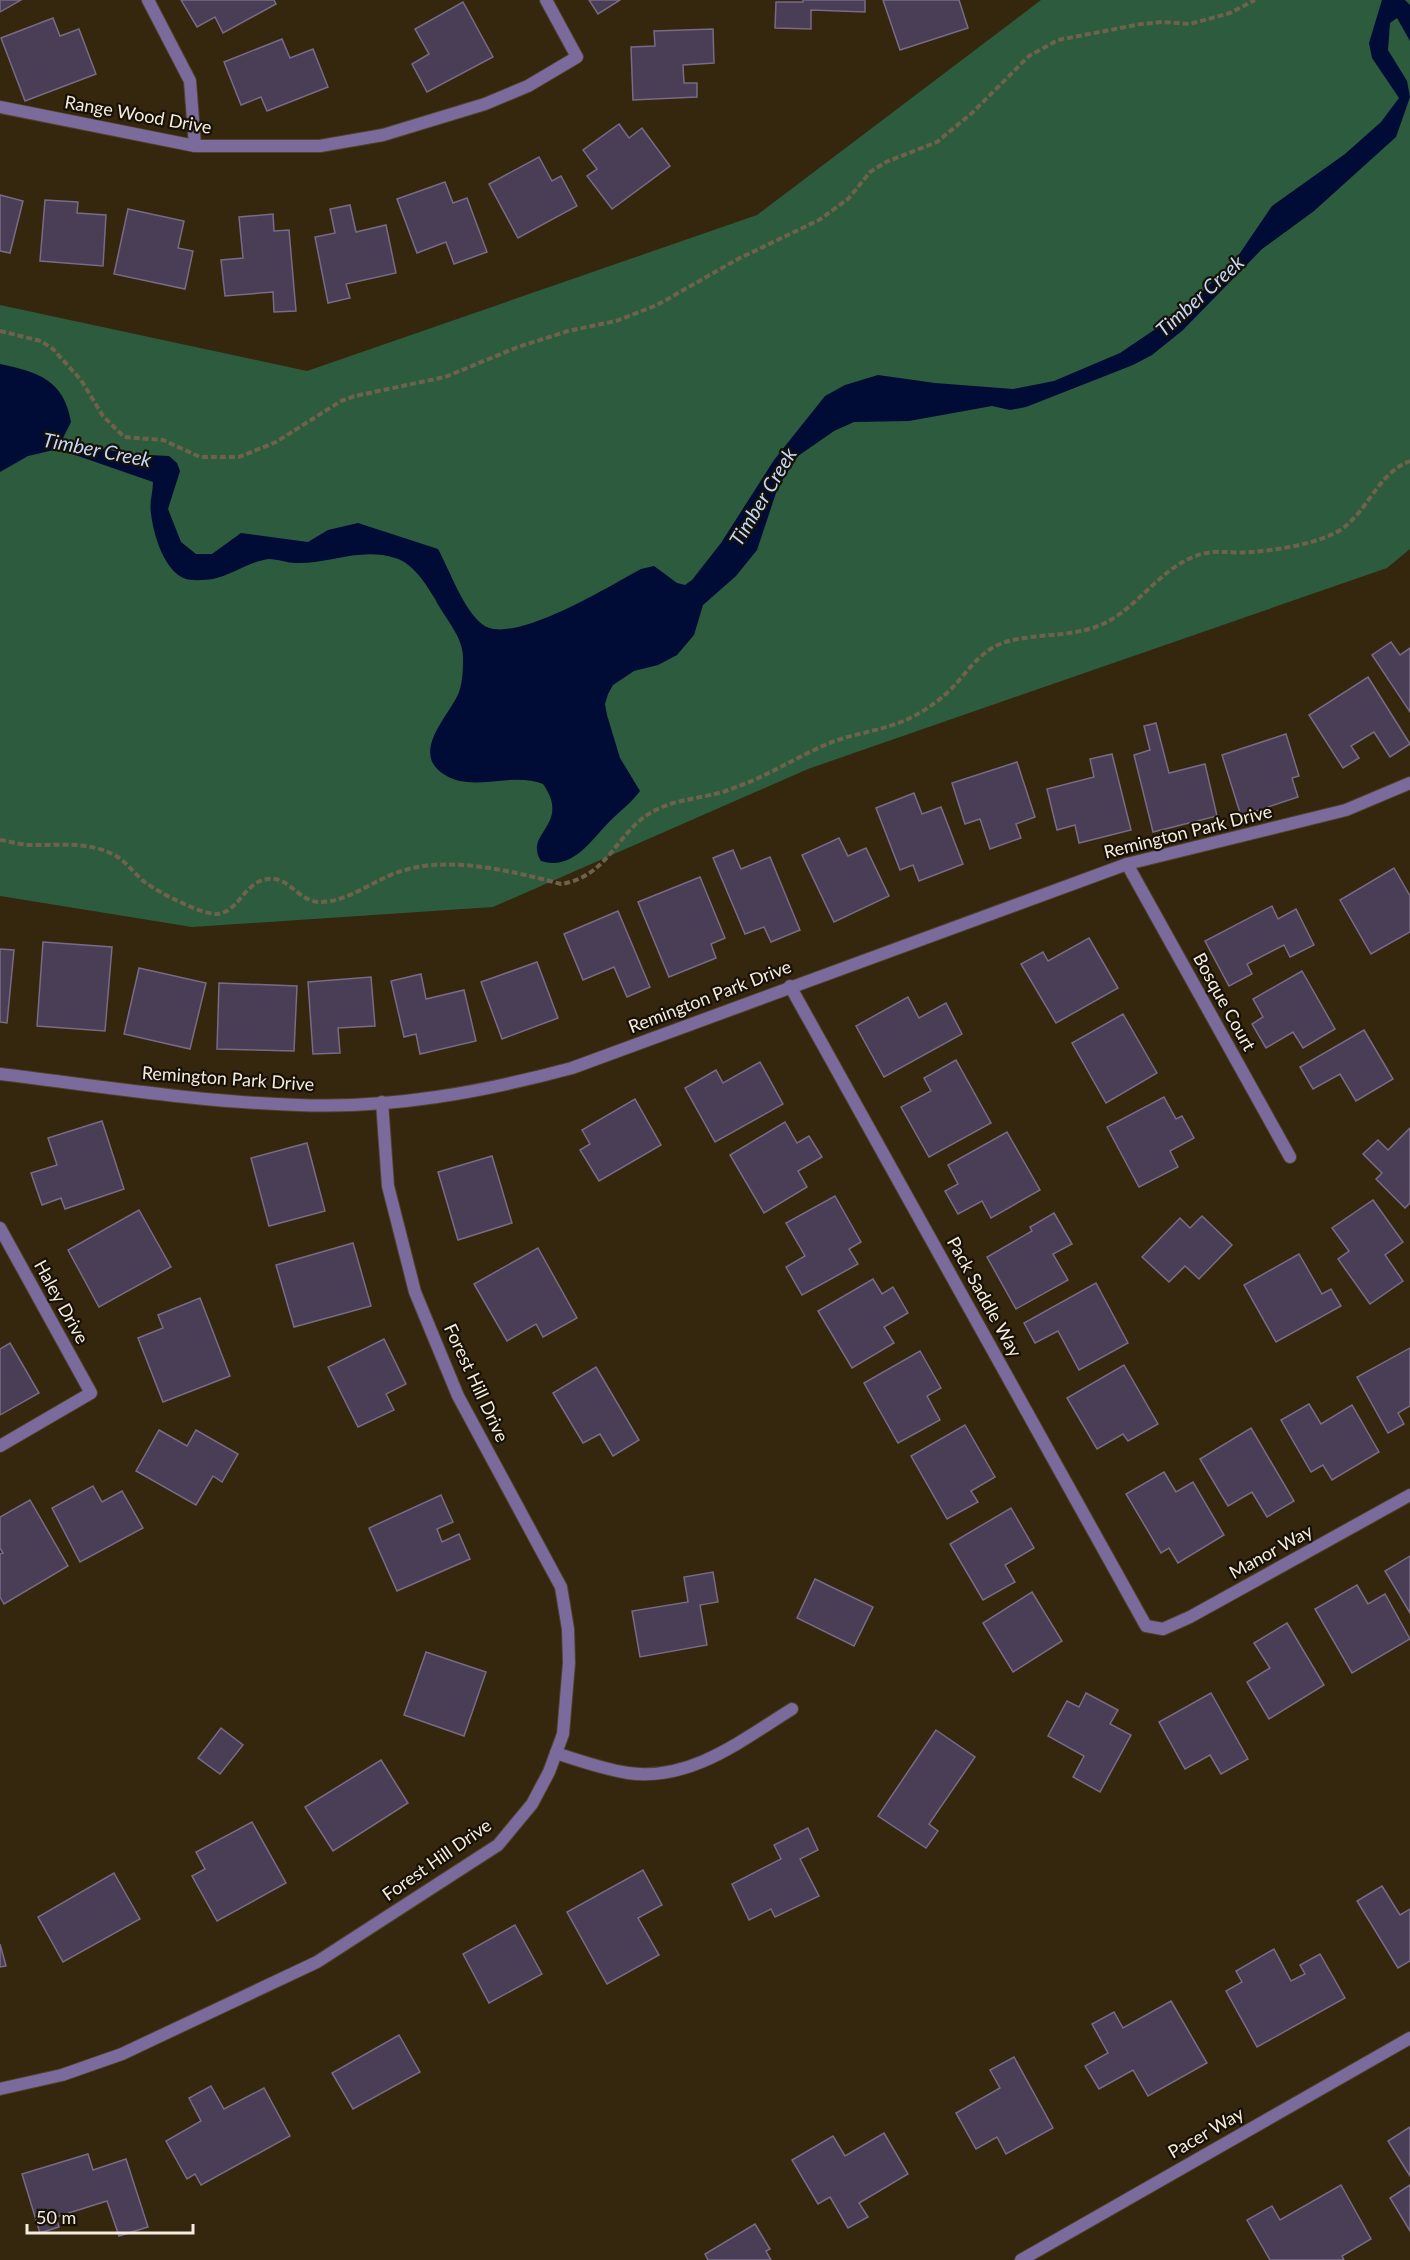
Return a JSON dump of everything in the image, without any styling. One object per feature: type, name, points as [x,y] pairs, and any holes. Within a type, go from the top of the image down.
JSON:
[{"type":"street","points":[[148,0],[190,81],[195,146]]},
{"type":"street","name":"Range Wood Drive","points":[[0,108],[195,146],[258,148],[320,146],[382,135],[485,104],[528,86],[577,57],[546,0]]},
{"type":"street","name":"Remington Park Drive","points":[[0,1074],[299,1106],[382,1102],[472,1092],[572,1068],[1127,864],[1346,810],[1410,783]]},
{"type":"street","name":"Bosque Court","points":[[1127,864],[1290,1157]]},
{"type":"street","name":"Pack Saddle Way","points":[[790,986],[1146,1626]]},
{"type":"street","name":"Forest Hill Drive","points":[[0,2089],[62,2076],[122,2054],[317,1962],[498,1845],[532,1804],[556,1753],[563,1734],[569,1663],[568,1629],[561,1587],[458,1396],[415,1292],[388,1186],[382,1102]]},
{"type":"street","name":"Haley Drive","points":[[0,1228],[91,1393],[0,1446]]},
{"type":"street","name":"Manor Way","points":[[1146,1626],[1163,1629],[1190,1617],[1410,1495]]},
{"type":"street","points":[[556,1753],[600,1767],[630,1773],[671,1771],[714,1757],[792,1709]]},
{"type":"street","name":"Pacer Way","points":[[1021,2260],[1410,2038]]},
{"type":"path","points":[[0,331],[41,340],[53,349],[81,380],[103,416],[124,436],[163,441],[200,457],[239,457],[276,442],[341,401],[445,377],[518,347],[568,331],[616,321],[657,305],[738,259],[819,220],[848,199],[870,172],[886,162],[937,142],[972,113],[1029,56],[1058,40],[1141,24],[1162,22],[1190,24],[1230,13],[1255,0]]},
{"type":"path","points":[[0,840],[26,845],[88,846],[102,850],[127,863],[145,883],[158,891],[206,913],[217,914],[234,906],[254,884],[274,879],[282,880],[300,894],[316,902],[336,900],[396,873],[425,866],[485,866],[561,884],[582,880],[597,869],[641,818],[662,806],[729,790],[824,745],[900,722],[951,690],[968,668],[998,645],[1012,640],[1058,636],[1107,622],[1132,604],[1169,571],[1196,555],[1210,551],[1248,552],[1273,549],[1331,534],[1344,527],[1360,513],[1392,469],[1410,461]]},
{"type":"green space","points":[[1041,0],[1410,0],[1410,549],[1387,568],[808,769],[493,907],[192,927],[0,896],[0,305],[307,371],[757,215]]},
{"type":"water","name":"Timber Creek","points":[[1382,0],[1405,0],[1410,5],[1410,41],[1397,18],[1390,23],[1388,50],[1407,81],[1410,97],[1396,137],[1314,211],[1262,249],[1183,330],[1152,355],[1133,365],[1026,407],[1010,410],[992,406],[909,421],[854,422],[834,431],[798,456],[778,487],[757,550],[736,576],[703,605],[694,635],[677,655],[658,665],[634,671],[613,685],[605,704],[607,715],[620,758],[640,791],[588,845],[563,862],[541,861],[537,851],[552,809],[551,798],[543,784],[519,780],[468,782],[456,780],[445,775],[435,766],[430,756],[431,745],[441,722],[459,692],[462,679],[462,648],[452,626],[423,581],[408,564],[395,558],[370,554],[308,563],[269,559],[255,562],[213,579],[186,579],[172,569],[157,541],[151,509],[153,482],[58,449],[28,456],[0,472],[0,364],[37,375],[55,387],[62,396],[71,422],[62,440],[128,454],[169,456],[177,463],[180,471],[168,509],[181,542],[196,554],[212,554],[241,533],[308,542],[328,530],[358,523],[438,549],[469,609],[482,624],[496,629],[514,628],[561,612],[641,569],[654,566],[677,583],[685,585],[692,580],[721,543],[774,460],[825,396],[845,385],[878,375],[935,383],[1013,389],[1054,381],[1120,353],[1185,309],[1238,256],[1272,206],[1345,154],[1381,122],[1399,98],[1372,58],[1369,43]]},
{"type":"building","points":[[0,0],[21,0],[0,12]]},
{"type":"building","points":[[181,0],[274,0],[276,4],[223,33],[215,17],[197,27]]},
{"type":"building","points":[[589,0],[620,0],[598,14]]},
{"type":"building","points":[[803,0],[865,0],[865,12],[811,10],[811,29],[775,28],[776,2],[803,2]]},
{"type":"building","points":[[883,0],[959,0],[968,28],[900,50]]},
{"type":"building","points":[[463,2],[493,57],[427,92],[412,64],[429,54],[415,29]]},
{"type":"building","points":[[53,18],[60,36],[79,29],[96,74],[25,101],[1,38]]},
{"type":"building","points":[[713,29],[714,63],[683,65],[684,83],[697,83],[697,97],[633,100],[631,47],[655,46],[654,31]]},
{"type":"building","points":[[282,39],[290,58],[313,49],[328,87],[267,111],[261,97],[241,105],[224,62]]},
{"type":"building","points":[[619,124],[629,138],[642,128],[670,166],[612,209],[587,176],[597,169],[583,150]]},
{"type":"building","points":[[539,157],[552,181],[561,176],[577,206],[518,238],[489,184]]},
{"type":"building","points":[[445,182],[453,203],[467,198],[487,252],[454,264],[446,242],[417,253],[397,199]]},
{"type":"building","points":[[0,195],[23,201],[10,253],[0,251]]},
{"type":"building","points":[[45,200],[78,202],[77,213],[106,215],[103,266],[40,261]]},
{"type":"building","points":[[350,205],[356,232],[386,225],[396,273],[346,284],[350,298],[328,303],[315,237],[335,233],[330,209]]},
{"type":"building","points":[[128,209],[184,221],[178,248],[193,251],[185,289],[114,274]]},
{"type":"building","points":[[273,214],[274,231],[289,230],[296,311],[274,312],[273,292],[225,296],[221,260],[243,258],[239,217]]},
{"type":"building","points":[[1391,642],[1400,655],[1410,648],[1410,712],[1372,655]]},
{"type":"building","points":[[1368,677],[1410,744],[1390,757],[1374,732],[1351,746],[1359,758],[1343,768],[1309,715]]},
{"type":"building","points":[[1156,723],[1169,773],[1205,764],[1217,816],[1153,832],[1134,755],[1150,750],[1144,726]]},
{"type":"building","points":[[1286,734],[1299,776],[1292,778],[1298,797],[1241,816],[1222,755]]},
{"type":"building","points":[[1112,754],[1131,830],[1079,843],[1075,825],[1057,830],[1047,789],[1094,777],[1090,759]]},
{"type":"building","points":[[1017,762],[1035,817],[1016,824],[1021,838],[990,849],[980,819],[965,824],[952,783]]},
{"type":"building","points":[[914,793],[922,814],[941,807],[963,864],[919,881],[913,865],[900,870],[876,808]]},
{"type":"building","points":[[839,838],[848,856],[866,848],[889,896],[834,922],[802,855]]},
{"type":"building","points":[[733,850],[741,869],[770,857],[800,930],[771,942],[764,927],[745,934],[713,858]]},
{"type":"building","points":[[1394,868],[1410,896],[1410,932],[1371,954],[1340,900]]},
{"type":"building","points":[[700,877],[725,938],[711,944],[716,958],[669,977],[638,902]]},
{"type":"building","points":[[1272,906],[1278,919],[1296,909],[1314,945],[1290,957],[1284,945],[1247,964],[1252,974],[1229,986],[1205,941]]},
{"type":"building","points":[[618,911],[650,987],[627,997],[614,967],[583,980],[564,934]]},
{"type":"building","points":[[1089,938],[1118,988],[1056,1023],[1021,964],[1043,952],[1048,961]]},
{"type":"building","points":[[43,942],[112,947],[105,1031],[37,1026]]},
{"type":"building","points":[[0,949],[14,950],[7,1023],[0,1022]]},
{"type":"building","points":[[537,962],[558,1018],[502,1039],[481,982]]},
{"type":"building","points":[[139,968],[206,983],[190,1049],[124,1034]]},
{"type":"building","points":[[1302,971],[1335,1029],[1303,1048],[1293,1032],[1266,1048],[1252,1024],[1263,1017],[1253,999]]},
{"type":"building","points":[[421,974],[426,999],[464,990],[476,1041],[420,1054],[416,1034],[404,1037],[391,981]]},
{"type":"building","points":[[371,977],[375,1026],[338,1028],[340,1053],[313,1054],[308,982]]},
{"type":"building","points":[[219,983],[297,986],[294,1051],[217,1049]]},
{"type":"building","points":[[908,997],[919,1018],[946,1003],[962,1034],[884,1077],[856,1026]]},
{"type":"building","points":[[1123,1014],[1157,1073],[1106,1103],[1072,1043]]},
{"type":"building","points":[[1364,1030],[1393,1079],[1356,1101],[1340,1074],[1313,1089],[1300,1067]]},
{"type":"building","points":[[956,1060],[991,1123],[929,1157],[901,1107],[931,1091],[924,1078]]},
{"type":"building","points":[[760,1062],[783,1104],[715,1142],[685,1088],[716,1070],[723,1083]]},
{"type":"building","points":[[1164,1097],[1176,1119],[1182,1116],[1194,1138],[1170,1151],[1178,1167],[1139,1187],[1107,1127]]},
{"type":"building","points":[[635,1099],[661,1145],[599,1181],[580,1150],[590,1144],[582,1130]]},
{"type":"building","points":[[102,1121],[124,1189],[65,1209],[61,1198],[42,1205],[31,1173],[57,1165],[48,1138]]},
{"type":"building","points":[[785,1122],[797,1143],[809,1136],[822,1157],[798,1171],[807,1187],[764,1213],[730,1155]]},
{"type":"building","points":[[1410,1128],[1410,1203],[1405,1208],[1376,1179],[1382,1173],[1363,1154],[1378,1140],[1388,1150]]},
{"type":"building","points":[[1007,1132],[1040,1190],[991,1218],[982,1201],[958,1214],[945,1191],[958,1184],[948,1165]]},
{"type":"building","points":[[307,1143],[325,1211],[269,1226],[251,1158]]},
{"type":"building","points":[[492,1156],[512,1223],[458,1240],[438,1172]]},
{"type":"building","points":[[835,1196],[861,1242],[849,1249],[858,1264],[802,1295],[786,1267],[805,1256],[786,1223]]},
{"type":"building","points":[[1373,1200],[1403,1242],[1385,1255],[1403,1281],[1370,1304],[1338,1259],[1349,1251],[1332,1228]]},
{"type":"building","points":[[139,1210],[171,1267],[99,1307],[68,1250]]},
{"type":"building","points":[[1054,1213],[1072,1244],[1053,1254],[1068,1280],[1016,1309],[987,1257],[1032,1231],[1030,1227]]},
{"type":"building","points":[[1202,1216],[1232,1245],[1199,1279],[1185,1266],[1169,1282],[1142,1257],[1180,1218],[1190,1228]]},
{"type":"building","points":[[353,1243],[371,1306],[294,1327],[276,1265]]},
{"type":"building","points":[[538,1248],[577,1318],[543,1337],[536,1324],[507,1341],[474,1284]]},
{"type":"building","points":[[1299,1254],[1322,1294],[1331,1289],[1341,1306],[1276,1342],[1244,1285]]},
{"type":"building","points":[[873,1279],[882,1294],[893,1287],[908,1313],[884,1327],[894,1343],[852,1368],[818,1311]]},
{"type":"building","points":[[1096,1283],[1128,1343],[1079,1370],[1058,1331],[1035,1343],[1024,1323]]},
{"type":"building","points":[[200,1298],[230,1376],[163,1402],[138,1338],[163,1328],[158,1315]]},
{"type":"building","points":[[384,1339],[406,1384],[386,1394],[394,1410],[358,1427],[328,1367]]},
{"type":"building","points":[[10,1343],[39,1393],[0,1415],[0,1349]]},
{"type":"building","points":[[1410,1348],[1410,1406],[1398,1413],[1404,1424],[1388,1433],[1357,1377]]},
{"type":"building","points":[[920,1351],[941,1388],[927,1396],[940,1420],[898,1443],[864,1383]]},
{"type":"building","points":[[1124,1365],[1158,1424],[1128,1441],[1123,1434],[1097,1449],[1067,1398]]},
{"type":"building","points":[[596,1367],[639,1440],[613,1456],[600,1434],[583,1443],[553,1393]]},
{"type":"building","points":[[1309,1404],[1321,1424],[1352,1405],[1379,1452],[1332,1480],[1323,1465],[1311,1472],[1281,1420]]},
{"type":"building","points":[[965,1425],[995,1477],[971,1491],[978,1502],[947,1519],[911,1456]]},
{"type":"building","points":[[1251,1428],[1294,1501],[1267,1517],[1252,1492],[1228,1506],[1200,1459]]},
{"type":"building","points":[[159,1430],[187,1446],[196,1430],[238,1454],[222,1482],[213,1476],[196,1505],[136,1471]]},
{"type":"building","points":[[1164,1472],[1176,1492],[1193,1482],[1224,1535],[1178,1563],[1169,1548],[1161,1553],[1126,1494]]},
{"type":"building","points":[[93,1486],[102,1502],[122,1491],[143,1528],[80,1562],[52,1508]]},
{"type":"building","points":[[441,1495],[453,1522],[437,1529],[442,1542],[459,1534],[470,1559],[397,1591],[369,1528]]},
{"type":"building","points":[[30,1500],[68,1566],[4,1604],[0,1597],[0,1554],[3,1553],[0,1548],[0,1517]]},
{"type":"building","points":[[1011,1508],[1034,1548],[1005,1565],[1015,1582],[983,1600],[950,1544]]},
{"type":"building","points":[[1410,1556],[1410,1613],[1385,1571]]},
{"type":"building","points":[[713,1572],[718,1602],[700,1605],[707,1645],[640,1657],[632,1611],[688,1602],[684,1577]]},
{"type":"building","points":[[815,1579],[873,1607],[854,1646],[797,1618]]},
{"type":"building","points":[[1357,1585],[1368,1604],[1385,1594],[1410,1639],[1352,1673],[1315,1609]]},
{"type":"building","points":[[1032,1592],[1062,1641],[1013,1672],[983,1623]]},
{"type":"building","points":[[1287,1623],[1324,1685],[1269,1719],[1247,1682],[1270,1668],[1254,1643]]},
{"type":"building","points":[[426,1652],[486,1672],[464,1736],[404,1715]]},
{"type":"building","points":[[1086,1693],[1118,1710],[1110,1724],[1131,1735],[1100,1792],[1073,1777],[1084,1756],[1048,1736],[1067,1701],[1079,1707]]},
{"type":"building","points":[[1211,1693],[1248,1759],[1221,1774],[1210,1755],[1185,1769],[1159,1722]]},
{"type":"building","points":[[221,1728],[243,1745],[220,1774],[198,1758]]},
{"type":"building","points":[[936,1730],[975,1757],[929,1824],[938,1831],[926,1848],[878,1816]]},
{"type":"building","points":[[381,1760],[408,1803],[333,1851],[305,1807]]},
{"type":"building","points":[[252,1822],[286,1883],[217,1921],[192,1876],[205,1869],[196,1852]]},
{"type":"building","points":[[808,1828],[818,1850],[800,1859],[819,1896],[775,1917],[771,1909],[749,1920],[732,1884],[781,1859],[774,1845]]},
{"type":"building","points":[[643,1870],[662,1905],[638,1918],[659,1955],[607,1984],[567,1912]]},
{"type":"building","points":[[114,1873],[140,1919],[63,1962],[38,1917]]},
{"type":"building","points":[[1382,1886],[1400,1915],[1410,1909],[1410,1961],[1398,1968],[1357,1901]]},
{"type":"building","points":[[515,1925],[542,1974],[489,2003],[463,1954]]},
{"type":"building","points":[[0,1944],[6,1966],[0,1967]]},
{"type":"building","points":[[1274,1949],[1291,1981],[1305,1974],[1300,1965],[1320,1954],[1345,1998],[1257,2047],[1226,1991],[1242,1982],[1236,1971]]},
{"type":"building","points":[[1171,2001],[1207,2063],[1148,2096],[1133,2070],[1099,2089],[1085,2066],[1108,2053],[1092,2024],[1114,2012],[1123,2028]]},
{"type":"building","points":[[399,2035],[420,2072],[353,2109],[332,2073]]},
{"type":"building","points":[[1014,2057],[1053,2128],[1006,2154],[997,2137],[976,2149],[956,2113],[1000,2088],[990,2070]]},
{"type":"building","points":[[211,2086],[224,2109],[264,2088],[290,2136],[201,2185],[195,2174],[187,2179],[166,2141],[201,2121],[189,2098]]},
{"type":"building","points":[[1410,2127],[1410,2176],[1388,2141]]},
{"type":"building","points":[[884,2133],[908,2174],[859,2203],[868,2217],[848,2228],[830,2197],[818,2204],[792,2160],[833,2136],[845,2156]]},
{"type":"building","points":[[88,2154],[93,2170],[126,2159],[148,2227],[119,2236],[107,2201],[56,2217],[59,2227],[40,2233],[22,2174]]},
{"type":"building","points":[[1341,2185],[1371,2239],[1342,2256],[1344,2260],[1270,2260],[1247,2220],[1272,2206],[1280,2220]]},
{"type":"building","points":[[1410,2185],[1410,2231],[1390,2198]]},
{"type":"building","points":[[755,2224],[770,2249],[766,2251],[771,2260],[708,2260],[705,2254]]}]
